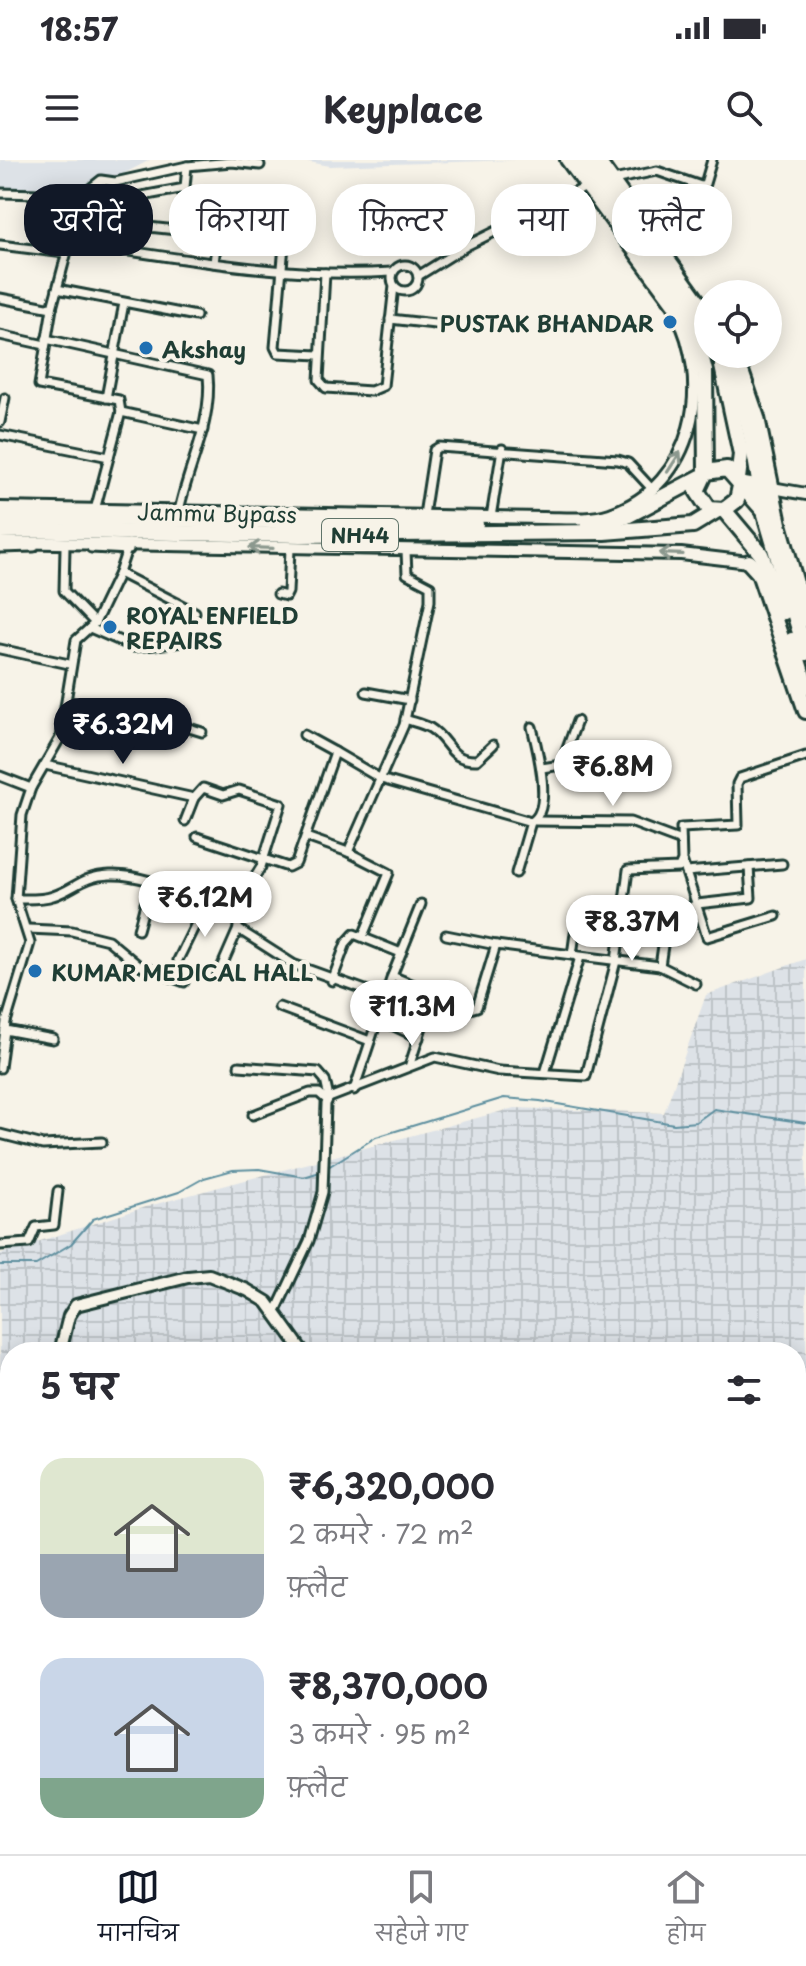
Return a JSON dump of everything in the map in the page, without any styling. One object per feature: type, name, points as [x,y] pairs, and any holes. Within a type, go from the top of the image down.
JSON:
[{"type":"highway","points":[[576,160],[694,307]]},
{"type":"highway","points":[[589,160],[694,306]]},
{"type":"highway","points":[[705,368],[703,474],[699,498],[720,510],[755,545],[766,564],[802,672]]},
{"type":"highway","points":[[720,510],[737,500],[741,463],[726,368]]},
{"type":"highway","points":[[731,368],[742,396],[806,619]]},
{"type":"highway","points":[[703,474],[727,469],[764,511]]},
{"type":"highway","name":"Jammu Bypass","points":[[0,517],[207,522],[603,523],[627,516],[703,474]]},
{"type":"highway","points":[[766,486],[764,511],[802,672],[806,711]]},
{"type":"highway","name":"Jammu Bypass","points":[[0,530],[129,542],[301,535],[604,532],[693,525],[720,510]]},
{"type":"highway","points":[[749,562],[759,573],[802,672]]},
{"type":"street","points":[[566,160],[581,184]]},
{"type":"street","points":[[599,160],[694,305]]},
{"type":"street","points":[[613,180],[657,171],[704,187],[712,160]]},
{"type":"street","points":[[96,184],[101,180],[115,182],[187,166],[232,162],[260,165]]},
{"type":"street","points":[[185,184],[187,166]]},
{"type":"street","points":[[0,193],[24,194]]},
{"type":"street","points":[[0,508],[595,517],[634,502],[652,489],[677,462],[696,402],[691,348],[675,310],[596,204]]},
{"type":"street","points":[[394,286],[410,290],[418,276],[491,234]]},
{"type":"street","points":[[0,245],[24,248]]},
{"type":"street","points":[[153,254],[280,271],[325,273],[392,272],[406,264],[418,276]]},
{"type":"street","points":[[64,256],[39,385],[119,400],[121,412],[95,510]]},
{"type":"street","points":[[214,263],[215,256]]},
{"type":"street","points":[[282,256],[276,351],[319,355]]},
{"type":"street","points":[[325,273],[319,380],[323,387],[377,391],[383,386],[394,286],[392,272]]},
{"type":"street","points":[[57,289],[196,316]]},
{"type":"street","points":[[0,298],[52,308]]},
{"type":"street","points":[[106,398],[124,303]]},
{"type":"street","points":[[675,310],[694,315]]},
{"type":"street","points":[[390,319],[435,324]]},
{"type":"street","points":[[0,335],[208,375],[203,430],[187,470],[179,511]]},
{"type":"street","points":[[0,422],[5,398]]},
{"type":"street","points":[[121,412],[203,430]]},
{"type":"street","points":[[0,435],[109,457]]},
{"type":"street","points":[[424,515],[435,448],[502,449],[624,461],[652,489]]},
{"type":"street","points":[[491,517],[502,449]]},
{"type":"street","points":[[739,483],[806,494]]},
{"type":"street","points":[[0,545],[65,547],[129,542]]},
{"type":"street","points":[[0,1068],[5,1030],[30,943],[16,899],[18,838],[31,788],[60,738],[67,702],[69,664],[76,640],[92,626],[119,573],[129,542]]},
{"type":"street","points":[[0,545],[129,542],[290,549],[681,554],[749,562]]},
{"type":"street","points":[[65,547],[64,591],[92,626],[134,647],[184,642]]},
{"type":"street","points":[[278,594],[287,595],[290,549]]},
{"type":"street","points":[[348,852],[395,752],[410,700],[431,593],[430,586],[407,574],[406,551]]},
{"type":"street","points":[[119,573],[195,612]]},
{"type":"street","points":[[0,649],[69,664]]},
{"type":"street","points":[[366,692],[410,700]]},
{"type":"street","points":[[67,702],[150,716],[202,732]]},
{"type":"street","points":[[405,719],[432,729],[451,753],[465,760],[477,760],[493,745]]},
{"type":"street","points":[[542,768],[561,765],[577,721]]},
{"type":"street","points":[[516,873],[543,789],[542,768],[532,727]]},
{"type":"street","points":[[304,735],[381,779],[533,822],[630,822],[681,841]]},
{"type":"street","points":[[197,837],[293,866],[335,752]]},
{"type":"street","points":[[776,916],[707,937],[682,861],[683,827],[738,825],[736,789],[740,778],[806,756]]},
{"type":"street","points":[[45,765],[194,798]]},
{"type":"street","points":[[0,776],[31,788]]},
{"type":"street","points":[[185,821],[194,798],[203,788],[223,795],[239,790],[279,802],[282,806],[263,859],[234,912],[238,929],[217,977]]},
{"type":"street","points":[[306,837],[348,852],[389,873],[363,936]]},
{"type":"street","points":[[328,1099],[410,1064],[442,1057],[499,1071],[586,1076],[616,961],[628,870],[675,869],[682,861]]},
{"type":"street","points":[[686,872],[782,864]]},
{"type":"street","points":[[660,966],[666,920],[697,904],[751,898],[749,867]]},
{"type":"street","points":[[16,899],[54,896],[79,880],[105,875],[151,882],[205,905],[234,912]]},
{"type":"street","points":[[138,930],[151,882]]},
{"type":"street","points":[[354,1090],[392,976],[421,904]]},
{"type":"street","points":[[178,960],[205,905]]},
{"type":"street","points":[[545,1073],[576,956],[578,912]]},
{"type":"street","points":[[28,929],[72,931],[108,940],[144,968],[184,982]]},
{"type":"street","points":[[238,929],[276,956],[332,981],[385,997]]},
{"type":"street","points":[[332,981],[350,937],[356,934],[401,953]]},
{"type":"street","points":[[446,935],[496,945],[660,966],[696,984]]},
{"type":"street","points":[[392,976],[470,1009],[477,1007],[496,945]]},
{"type":"street","points":[[410,1064],[433,993]]},
{"type":"street","points":[[279,1007],[370,1041]]},
{"type":"street","points":[[377,1018],[419,1038]]},
{"type":"street","points":[[5,1030],[53,1039]]},
{"type":"street","points":[[239,1066],[313,1070],[325,1080],[328,1099],[325,1173],[309,1241],[276,1311]]},
{"type":"street","points":[[253,1115],[310,1093],[319,1093],[328,1099]]},
{"type":"street","points":[[0,1134],[43,1145],[102,1142]]},
{"type":"street","points":[[0,1245],[29,1243],[36,1227],[54,1225],[58,1191]]},
{"type":"street","points":[[62,1342],[69,1316],[76,1305],[188,1277],[221,1278],[247,1290],[276,1311],[296,1342]]},
{"type":"shaded area","points":[[0,160],[150,160],[104,184],[24,184],[24,191],[0,190]]},
{"type":"shaded area","points":[[299,160],[516,160],[330,166]]},
{"type":"shaded area","points":[[806,959],[806,1342],[0,1342],[0,1254],[145,1207],[514,1108],[664,1113],[706,995]]},
{"type":"waterway","points":[[325,1169],[376,1137],[504,1098],[540,1101],[674,1124],[696,1122],[714,1109],[806,1123]]},
{"type":"waterway","points":[[0,1265],[36,1265],[71,1244],[93,1219],[179,1192],[204,1178],[233,1170],[259,1169],[304,1177],[320,1172]]},
{"type":"place","name":"PUSTAK BHANDAR","points":[[670,322]]},
{"type":"place","name":"Akshay","points":[[146,348]]},
{"type":"place","name":"ROYAL ENFIELD REPAIRS","points":[[110,627]]},
{"type":"place","name":"KUMAR MEDICAL HALL","points":[[35,971]]}]
